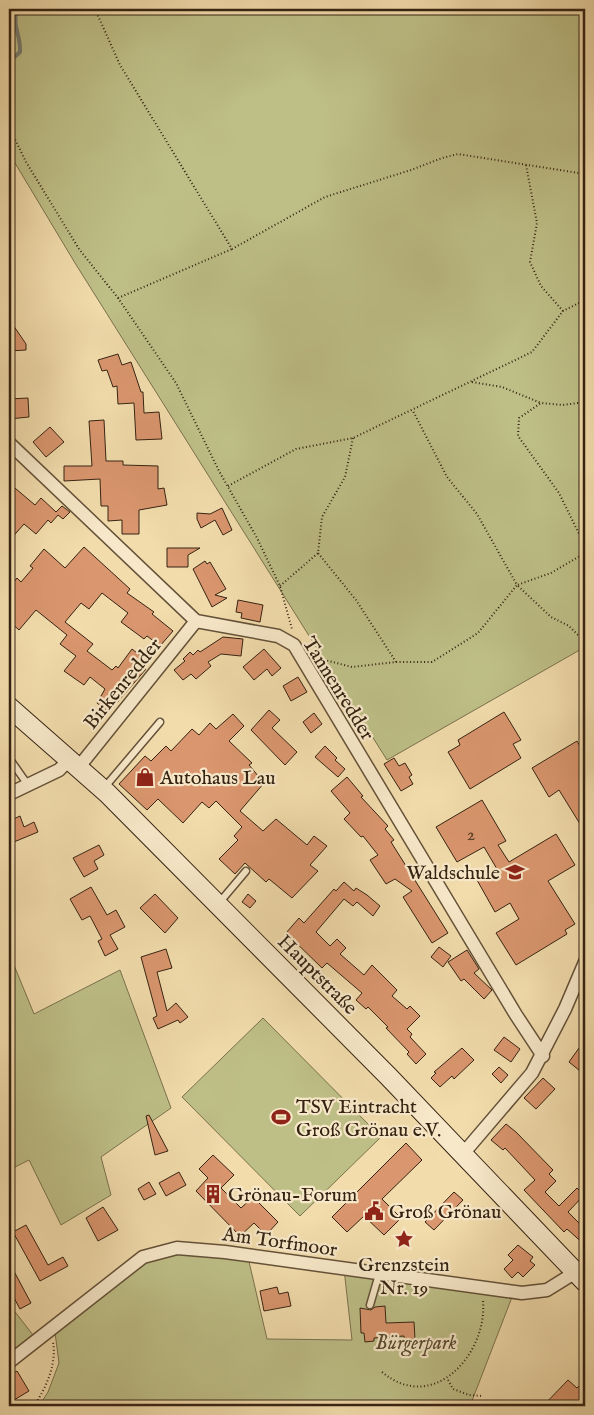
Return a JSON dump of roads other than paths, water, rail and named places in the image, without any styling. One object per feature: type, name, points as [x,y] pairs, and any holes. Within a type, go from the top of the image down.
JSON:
[{"type":"main road","name":"Hauptstraße","points":[[9,707],[103,789],[388,1076],[580,1277]]},
{"type":"street","points":[[9,443],[196,621]]},
{"type":"street","name":"Tannenredder","points":[[196,621],[278,636],[294,645],[516,1015],[543,1056]]},
{"type":"street","name":"Birkenredder","points":[[9,794],[74,764],[196,621]]},
{"type":"street","points":[[462,1154],[532,1074],[543,1056],[585,962]]},
{"type":"street","name":"Am Torfmoor","points":[[9,1362],[143,1257],[177,1248],[224,1252],[481,1288],[536,1293],[580,1277]]},
{"type":"lane","points":[[103,789],[160,722]]},
{"type":"lane","points":[[9,758],[28,785]]},
{"type":"lane","points":[[218,905],[246,871]]},
{"type":"lane","points":[[370,1305],[379,1274]]},
{"type":"waterway","points":[[9,62],[20,52],[15,22],[17,9]]},
{"type":"place","name":"Autohaus Lau","points":[[145,777]]},
{"type":"place","name":"Waldschule","points":[[515,872]]},
{"type":"place","name":"TSV Eintracht Groß Grönau e.V.","points":[[281,1117]]},
{"type":"place","name":"Grönau-Forum","points":[[213,1194]]},
{"type":"place","name":"Groß Grönau","points":[[374,1211]]},
{"type":"place","name":"Grenzstein Nr. 19","points":[[404,1239]]},
{"type":"park label","name":"Bürgerpark","points":[[416,1342]]}]
